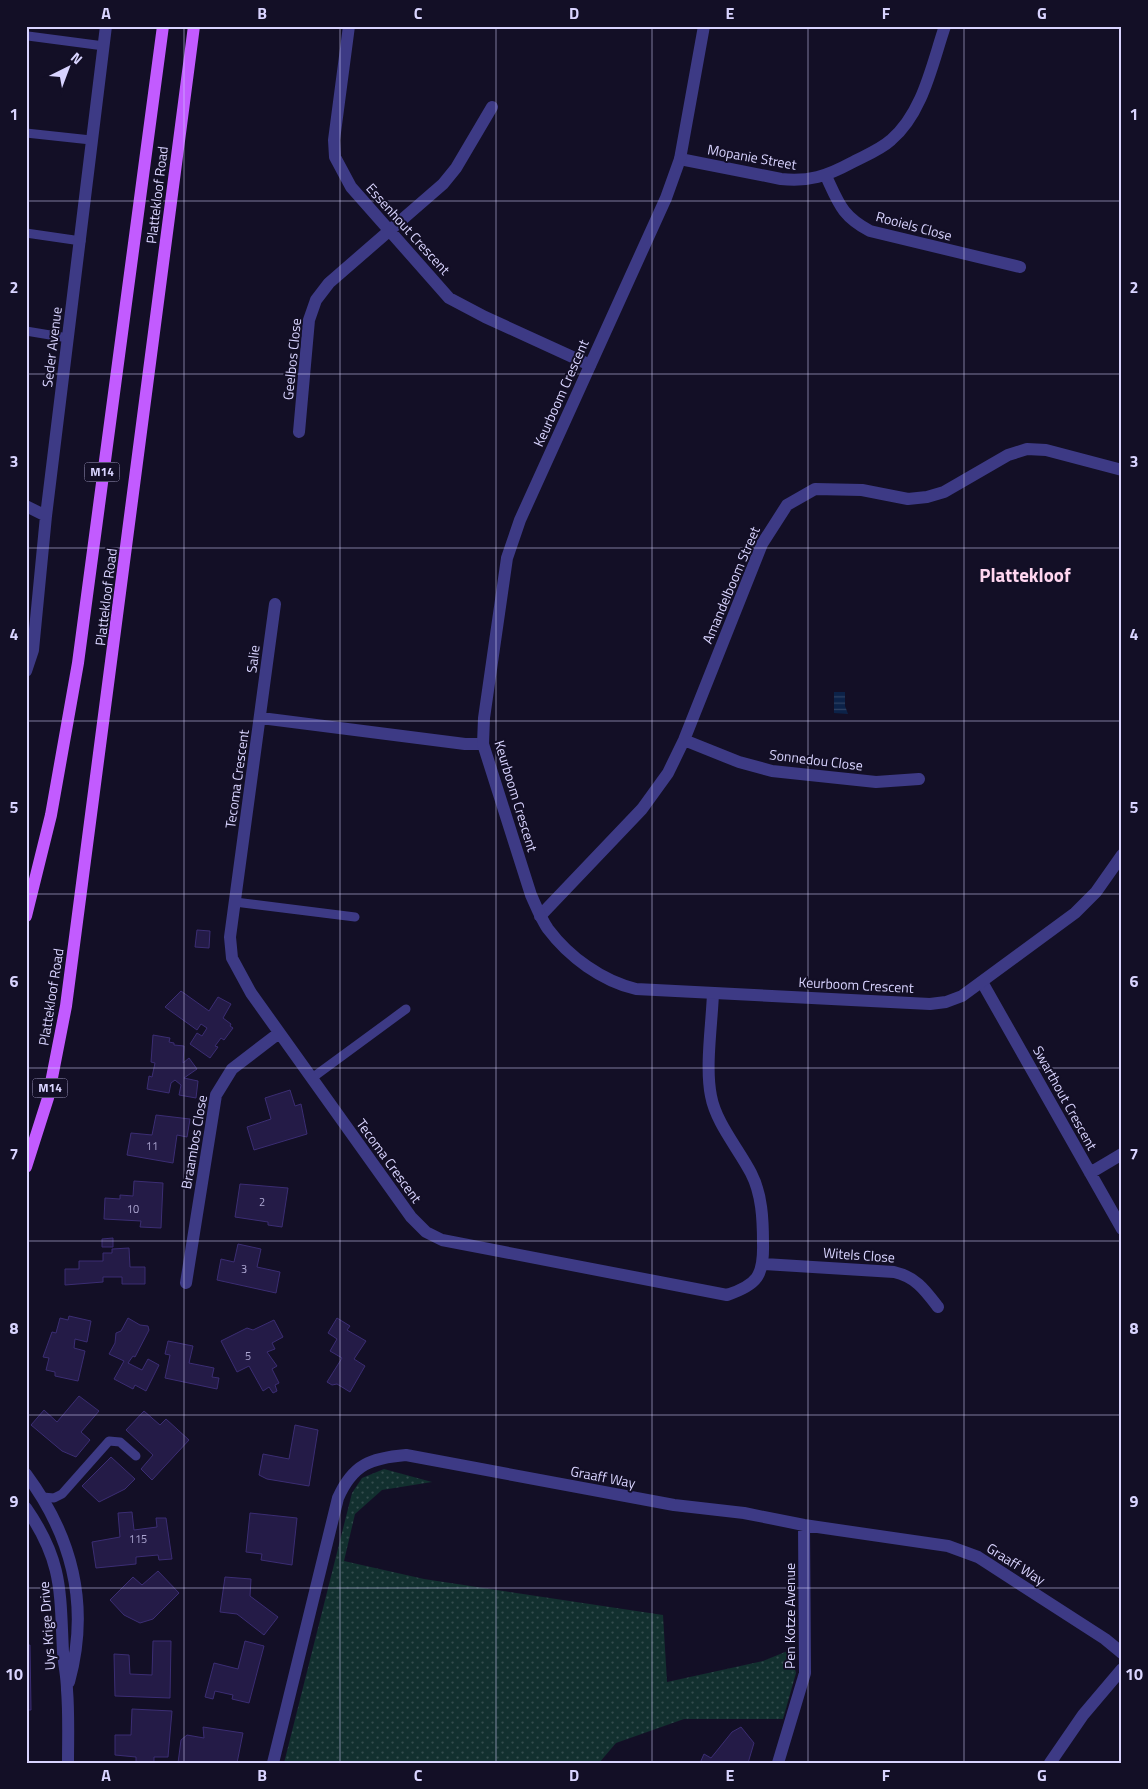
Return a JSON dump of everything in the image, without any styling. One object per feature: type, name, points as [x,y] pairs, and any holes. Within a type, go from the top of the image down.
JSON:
[{"type":"main road","name":"Plattekloof Road","points":[[26,916],[51,816],[78,663],[162,26]]},
{"type":"main road","name":"Plattekloof Road","points":[[26,1167],[48,1098],[66,1006],[194,26]]},
{"type":"street","name":"Seder Avenue","points":[[26,671],[33,650],[46,516],[106,26]]},
{"type":"street","name":"Essenhout Crescent","points":[[349,26],[334,140],[335,157],[351,187],[449,298],[485,318],[590,365]]},
{"type":"street","name":"Keurboom Crescent","points":[[704,26],[680,159],[666,198],[520,520],[507,558],[484,718],[483,744],[531,895],[540,916],[548,929],[563,945],[596,972],[612,982],[636,989],[930,1004],[946,1002],[962,996],[1075,913],[1096,892],[1122,856]]},
{"type":"street","name":"Mopanie Street","points":[[680,159],[798,181],[826,176],[891,141],[906,126],[920,98],[945,26]]},
{"type":"street","name":"Geelbos Close","points":[[299,432],[309,320],[316,300],[329,283],[443,184],[456,168],[492,107]]},
{"type":"street","name":"Rooiels Close","points":[[826,176],[839,204],[852,221],[870,231],[1020,267]]},
{"type":"street","name":"Amandelboom Street","points":[[540,916],[657,791],[684,740],[762,544],[787,506],[815,488],[843,488],[908,499],[927,497],[944,492],[1008,455],[1027,449],[1046,450],[1122,470]]},
{"type":"street","points":[[26,506],[46,516]]},
{"type":"street","name":"Salie","points":[[261,718],[275,604]]},
{"type":"street","name":"Tecoma Crescent","points":[[483,744],[465,744],[261,718],[230,937],[232,958],[251,993],[279,1033],[411,1217],[426,1232],[442,1240],[727,1295],[746,1289],[758,1278],[764,1264]]},
{"type":"street","name":"Sonnedou Close","points":[[684,740],[739,762],[772,771],[876,782],[919,779]]},
{"type":"street","name":"Swarthout Crescent","points":[[982,982],[1122,1229]]},
{"type":"street","points":[[713,993],[711,1095],[716,1112],[752,1175],[758,1193],[762,1214],[764,1264]]},
{"type":"street","name":"Braambos Close","points":[[186,1283],[216,1095],[232,1069],[279,1033]]},
{"type":"street","points":[[1090,1173],[1122,1154]]},
{"type":"street","name":"Witels Close","points":[[764,1264],[901,1274],[920,1284],[938,1307]]},
{"type":"street","name":"Graaff Way","points":[[273,1763],[338,1498],[350,1476],[371,1460],[384,1457],[406,1456],[674,1505],[744,1513],[804,1525],[948,1546],[978,1557],[1104,1639],[1122,1653]]},
{"type":"street","name":"Uys Krige Drive","points":[[26,1474],[43,1497],[62,1532],[75,1581],[76,1639],[67,1689]]},
{"type":"street","name":"Uys Krige Drive","points":[[26,1508],[44,1537],[58,1576],[67,1689],[68,1763]]},
{"type":"street","name":"Pen Kotze Avenue","points":[[778,1763],[806,1673],[804,1525]]},
{"type":"street","points":[[1050,1763],[1083,1715],[1122,1669]]},
{"type":"lane","points":[[28,36],[104,46]]},
{"type":"lane","points":[[26,133],[91,140]]},
{"type":"lane","points":[[26,233],[81,241]]},
{"type":"lane","points":[[26,331],[68,338]]},
{"type":"lane","points":[[235,902],[355,917]]},
{"type":"lane","points":[[312,1078],[406,1009]]},
{"type":"lane","points":[[43,1497],[54,1498],[62,1494],[110,1440],[120,1442],[136,1456]]},
{"type":"green space","points":[[384,1469],[432,1482],[382,1490],[355,1514],[344,1561],[424,1579],[663,1615],[667,1682],[763,1661],[790,1650],[796,1673],[783,1719],[684,1719],[616,1743],[599,1763],[284,1763],[352,1493],[362,1478]]},
{"type":"water","points":[[834,692],[845,692],[845,706],[848,714],[834,713]]},
{"type":"building","points":[[197,930],[210,931],[209,948],[195,947]]},
{"type":"building","points":[[181,991],[209,1011],[218,997],[231,1004],[223,1018],[233,1028],[224,1040],[221,1038],[215,1046],[218,1047],[210,1058],[190,1044],[197,1033],[202,1036],[207,1028],[201,1024],[197,1030],[165,1007]]},
{"type":"building","points":[[153,1035],[170,1038],[169,1042],[174,1043],[174,1045],[184,1046],[183,1063],[189,1058],[197,1069],[184,1078],[198,1081],[196,1098],[179,1095],[181,1085],[175,1080],[171,1083],[169,1093],[147,1089],[149,1076],[152,1077],[155,1063],[151,1062]]},
{"type":"building","points":[[290,1090],[295,1106],[301,1104],[307,1134],[254,1150],[247,1127],[271,1119],[265,1098]]},
{"type":"building","points":[[156,1115],[190,1119],[187,1137],[177,1135],[173,1163],[127,1155],[131,1133],[152,1135]]},
{"type":"building","points":[[134,1181],[163,1183],[161,1228],[140,1227],[141,1221],[104,1219],[105,1198],[120,1199],[120,1195],[133,1196]]},
{"type":"building","points":[[240,1184],[288,1188],[282,1227],[268,1225],[268,1222],[235,1217]]},
{"type":"building","points":[[113,1238],[113,1247],[102,1247],[102,1239]]},
{"type":"building","points":[[238,1244],[261,1249],[257,1267],[280,1272],[276,1293],[217,1280],[221,1259],[234,1262]]},
{"type":"building","points":[[129,1248],[130,1267],[145,1267],[145,1284],[122,1284],[122,1277],[103,1277],[103,1282],[65,1285],[65,1269],[79,1269],[79,1261],[103,1261],[103,1253],[112,1253],[112,1249]]},
{"type":"building","points":[[69,1316],[91,1321],[87,1342],[75,1339],[74,1348],[85,1351],[78,1381],[55,1376],[55,1372],[46,1370],[49,1358],[43,1357],[52,1332],[56,1333],[60,1318],[68,1320]]},
{"type":"building","points":[[128,1318],[140,1325],[148,1326],[149,1330],[135,1357],[133,1356],[128,1363],[142,1370],[148,1359],[159,1365],[146,1391],[135,1385],[133,1389],[114,1379],[124,1361],[109,1354],[115,1343],[116,1333],[121,1331]]},
{"type":"building","points":[[337,1318],[350,1326],[347,1330],[366,1341],[354,1359],[365,1366],[350,1392],[337,1384],[332,1385],[327,1382],[342,1358],[330,1351],[337,1339],[328,1333]]},
{"type":"building","points":[[274,1320],[283,1337],[272,1343],[275,1349],[267,1352],[277,1366],[272,1369],[279,1383],[275,1385],[277,1391],[273,1393],[269,1387],[263,1391],[249,1366],[237,1372],[221,1341],[247,1328],[253,1330]]},
{"type":"building","points":[[168,1341],[193,1346],[189,1363],[214,1368],[212,1377],[219,1378],[217,1389],[165,1378],[170,1355],[165,1354]]},
{"type":"building","points":[[79,1396],[99,1411],[81,1432],[90,1440],[76,1457],[62,1451],[31,1425],[44,1410],[57,1422]]},
{"type":"building","points":[[144,1411],[160,1425],[166,1419],[189,1440],[152,1480],[141,1469],[153,1455],[126,1430]]},
{"type":"building","points":[[295,1425],[318,1430],[309,1486],[267,1479],[259,1475],[263,1454],[289,1459]]},
{"type":"building","points":[[111,1457],[135,1479],[125,1489],[99,1502],[82,1486]]},
{"type":"building","points":[[132,1512],[134,1530],[157,1527],[156,1518],[166,1518],[172,1559],[159,1560],[158,1555],[136,1557],[136,1564],[96,1568],[92,1542],[120,1537],[118,1513]]},
{"type":"building","points":[[250,1513],[297,1518],[292,1565],[261,1560],[262,1554],[246,1552]]},
{"type":"building","points":[[158,1571],[179,1593],[153,1619],[140,1623],[124,1615],[110,1600],[133,1577],[142,1585]]},
{"type":"building","points":[[225,1577],[251,1579],[250,1596],[278,1617],[264,1635],[237,1614],[220,1612]]},
{"type":"building","points":[[153,1641],[171,1641],[170,1698],[115,1696],[114,1654],[129,1655],[130,1674],[152,1675]]},
{"type":"building","points":[[245,1641],[264,1646],[249,1703],[232,1699],[233,1695],[215,1691],[213,1699],[205,1697],[214,1663],[238,1669]]},
{"type":"building","points":[[30,1645],[31,1710],[26,1710],[26,1646]]},
{"type":"building","points":[[132,1709],[172,1711],[168,1757],[154,1757],[154,1763],[136,1763],[136,1757],[115,1755],[115,1735],[131,1735]]},
{"type":"building","points":[[203,1727],[243,1733],[237,1763],[178,1763],[181,1740],[187,1735],[204,1738]]},
{"type":"building","points":[[741,1727],[754,1743],[748,1763],[700,1763],[704,1754],[711,1758],[732,1732]]},
{"type":"district","name":"Plattekloof","points":[[1025,575]]}]
